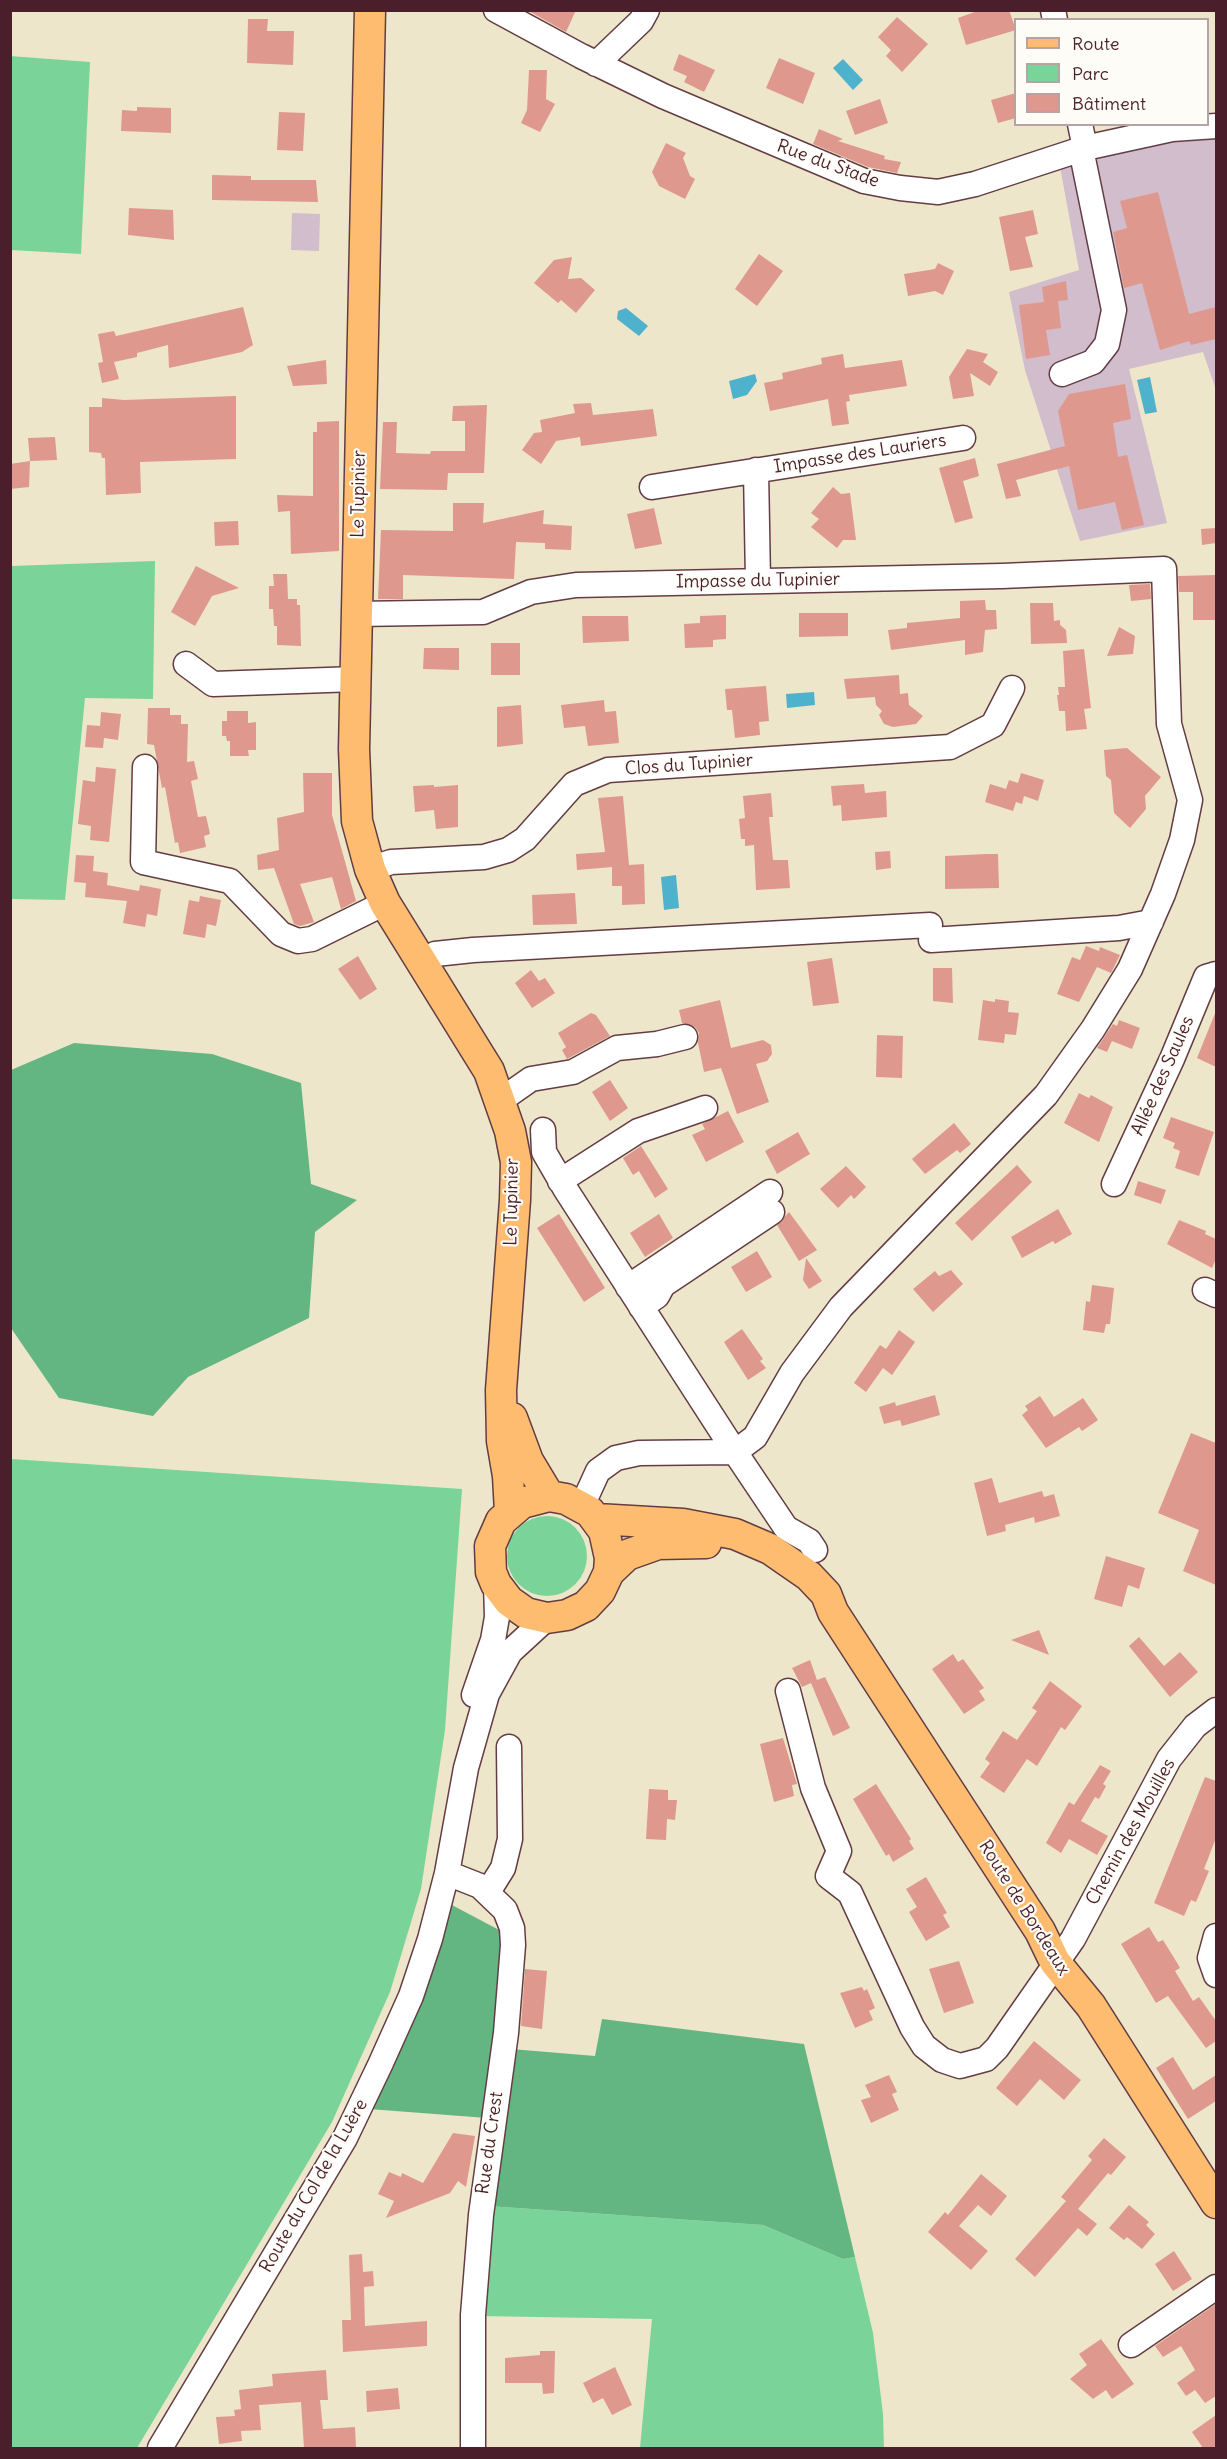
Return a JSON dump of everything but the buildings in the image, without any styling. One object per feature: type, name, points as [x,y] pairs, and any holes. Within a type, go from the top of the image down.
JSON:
[{"type":"main road","name":"Le Tupinier","points":[[370,10],[354,777],[357,821],[370,868],[385,903],[489,1071],[501,1100],[516,1162],[501,1390],[502,1441],[508,1476],[510,1512]]},
{"type":"main road","points":[[501,1390],[528,1461],[549,1496]]},
{"type":"main road","points":[[549,1496],[566,1499],[589,1512],[609,1544],[609,1572],[600,1591],[586,1606],[567,1615],[547,1618],[526,1613],[508,1601],[491,1572],[490,1546],[498,1527],[510,1512],[522,1503],[549,1496]]},
{"type":"main road","name":"Route de Bordeaux","points":[[589,1512],[683,1524],[735,1534],[770,1549],[809,1576],[826,1594],[833,1612],[1040,1930],[1055,1962],[1091,2006],[1216,2203]]},
{"type":"main road","name":"Route de Bordeaux","points":[[609,1572],[617,1561],[627,1555],[658,1544],[710,1544],[753,1558],[781,1572],[833,1612]]},
{"type":"street","name":"Rue du Stade","points":[[496,10],[596,63],[780,147],[864,180],[900,188],[938,192],[975,184],[1082,140],[1216,126]]},
{"type":"street","points":[[596,63],[641,21],[647,10]]},
{"type":"street","points":[[1062,374],[1094,362],[1107,344],[1114,310],[1082,140]]},
{"type":"street","name":"Impasse des Lauriers","points":[[652,487],[963,438]]},
{"type":"street","name":"Impasse des Lauriers","points":[[756,470],[759,581]]},
{"type":"street","name":"Impasse du Tupinier","points":[[357,614],[483,612],[531,592],[576,585],[1164,569],[1169,724],[1191,800],[1182,840],[1151,922]]},
{"type":"street","points":[[186,664],[213,684],[356,679]]},
{"type":"street","name":"Clos du Tupinier","points":[[370,868],[391,862],[484,857],[508,850],[525,839],[574,784],[608,770],[950,747],[993,725],[1012,688]]},
{"type":"street","points":[[145,767],[143,862],[230,881],[281,934],[298,941],[312,939],[385,903]]},
{"type":"street","points":[[417,955],[428,941],[464,939],[473,950],[931,932],[1119,928],[1151,922]]},
{"type":"street","points":[[589,1512],[598,1470],[616,1458],[639,1453],[735,1452],[755,1437],[792,1373],[841,1306],[1046,1095],[1093,1029],[1130,969],[1151,922]]},
{"type":"street","name":"Allée des Saules","points":[[1114,1184],[1173,1059],[1206,977],[1216,974]]},
{"type":"street","points":[[501,1100],[531,1079],[573,1072],[617,1048],[657,1044],[685,1037]]},
{"type":"street","points":[[560,1180],[638,1131],[705,1108]]},
{"type":"street","name":"Le Tupinier","points":[[543,1130],[544,1152],[628,1287],[786,1528],[809,1541],[815,1550]]},
{"type":"street","points":[[628,1287],[771,1202],[663,1285],[657,1296],[642,1307]]},
{"type":"street","name":"Route du Col de la Luère","points":[[466,1768],[470,1713],[478,1677],[493,1640],[497,1617],[496,1584]]},
{"type":"street","name":"Route du Col de la Luère","points":[[160,2448],[345,2138],[411,1996],[447,1873],[466,1768],[479,1716],[495,1677],[510,1652],[547,1618]]},
{"type":"street","name":"Chemin des Mouilles","points":[[788,1691],[813,1788],[839,1851],[828,1875],[850,1893],[912,2027],[924,2046],[942,2060],[960,2066],[986,2059],[997,2048],[1055,1962],[1074,1939],[1169,1759],[1195,1726],[1216,1710]]},
{"type":"street","points":[[488,1892],[503,1868],[510,1839],[509,1747]]},
{"type":"street","name":"Rue du Crest","points":[[447,1873],[480,1886],[505,1910],[512,1928],[513,1945],[506,2033],[480,2226],[474,2315],[473,2448]]},
{"type":"street","points":[[1216,1936],[1210,1958],[1216,1975]]},
{"type":"street","points":[[1131,2345],[1216,2287]]},
{"type":"shaded area","points":[[1216,126],[1216,390],[1203,352],[1129,369],[1167,523],[1080,541],[1025,370],[1009,292],[1079,270],[1058,156]]},
{"type":"shaded area","points":[[292,213],[320,214],[319,251],[291,250]]},
{"type":"green space","points":[[10,56],[90,62],[81,254],[11,250]]},
{"type":"green space","points":[[155,561],[153,699],[85,698],[65,900],[11,899],[11,566]]},
{"type":"green space","points":[[74,1043],[212,1054],[301,1083],[311,1184],[357,1200],[315,1232],[309,1318],[188,1377],[153,1416],[59,1398],[11,1328],[11,1070]]},
{"type":"green space","points":[[11,1459],[462,1489],[445,1730],[421,1889],[390,1992],[332,2122],[137,2448],[11,2448]]},
{"type":"green space","points":[[547,1516],[562,1519],[575,1528],[584,1541],[587,1556],[584,1571],[575,1584],[562,1593],[547,1596],[532,1593],[519,1584],[510,1571],[507,1556],[510,1541],[519,1528],[532,1519]]},
{"type":"green space","points":[[450,1904],[501,1931],[499,2048],[595,2056],[602,2019],[804,2044],[855,2257],[843,2259],[763,2225],[488,2206],[500,2119],[369,2109]]},
{"type":"green space","points":[[488,2206],[763,2225],[843,2259],[855,2257],[873,2333],[883,2414],[884,2448],[640,2448],[652,2319],[478,2316]]},
{"type":"water","points":[[843,59],[863,80],[853,90],[833,68]]},
{"type":"water","points":[[626,308],[648,326],[639,336],[617,319],[618,311]]},
{"type":"water","points":[[755,374],[757,381],[747,395],[733,399],[729,381]]},
{"type":"water","points":[[1150,377],[1157,412],[1145,414],[1137,380]]},
{"type":"water","points":[[814,692],[815,705],[787,708],[786,694]]},
{"type":"water","points":[[676,875],[679,908],[664,910],[661,877]]}]
